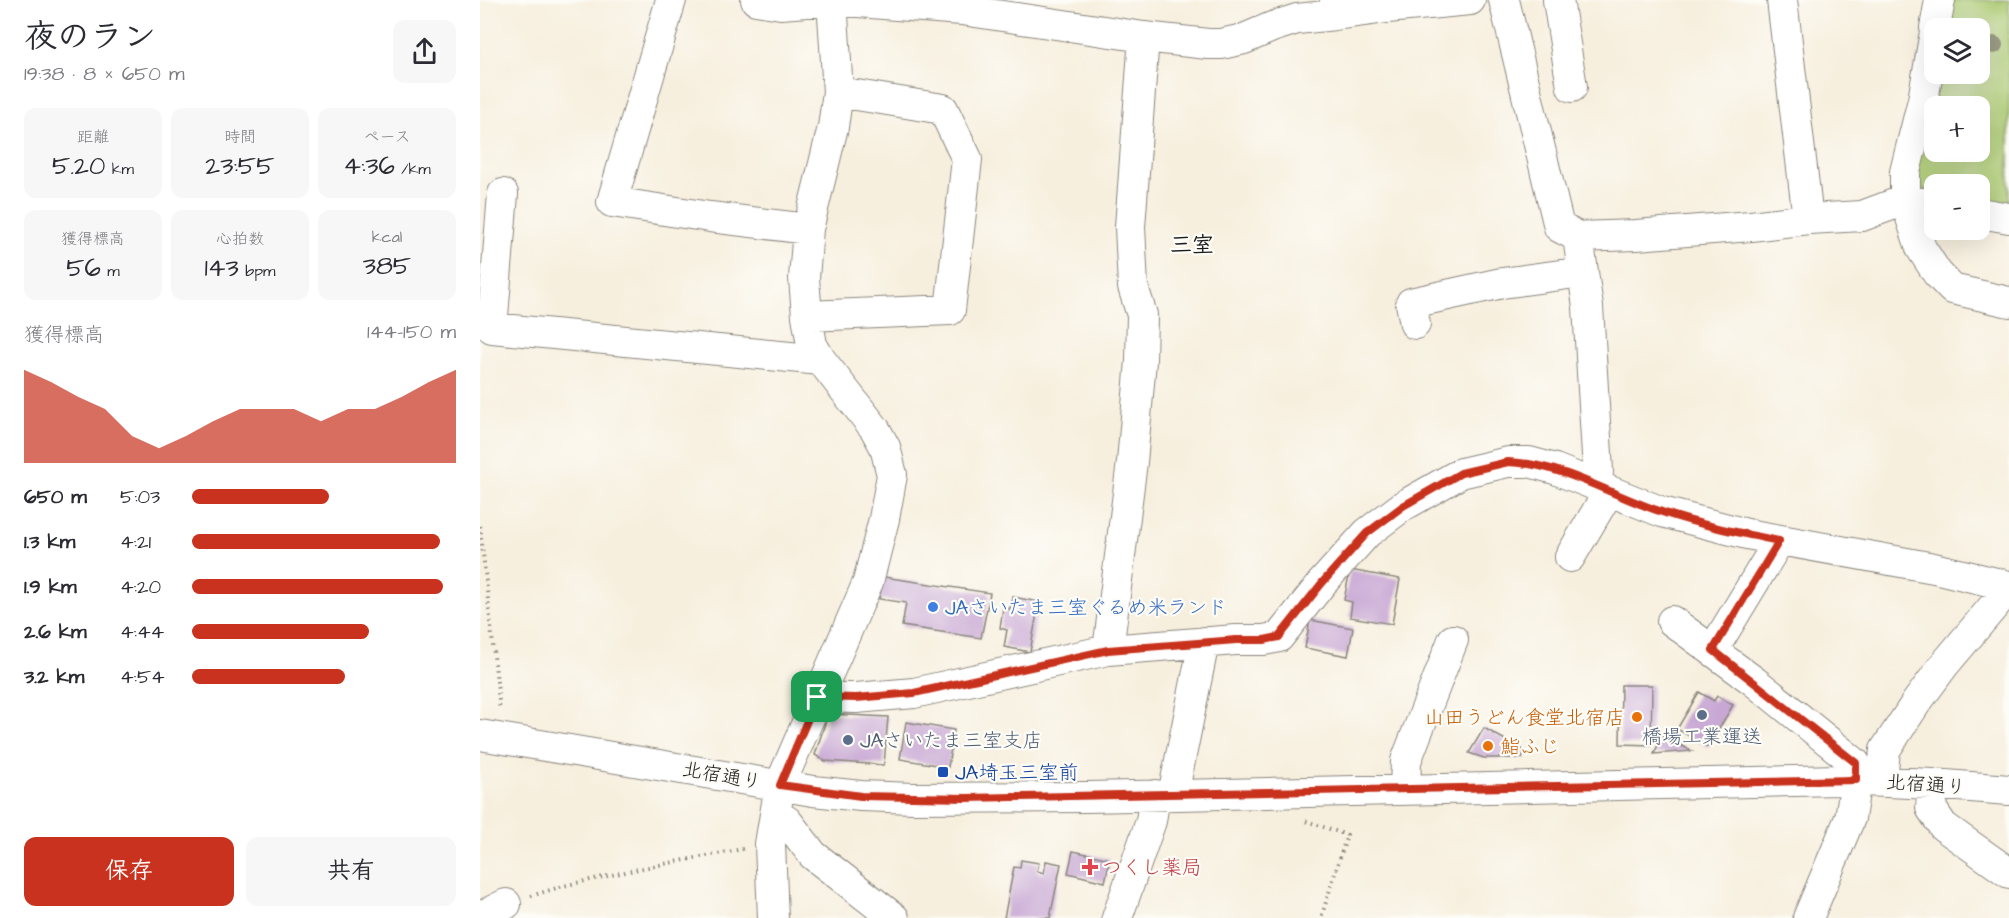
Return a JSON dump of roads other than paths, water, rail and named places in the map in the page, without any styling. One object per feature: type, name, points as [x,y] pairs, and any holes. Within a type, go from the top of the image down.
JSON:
[{"type":"street","points":[[671,0],[612,202],[808,229]]},
{"type":"street","points":[[756,0],[781,4],[832,0],[962,10],[1144,37],[1221,44],[1244,39],[1297,19],[1335,8],[1470,0]]},
{"type":"street","points":[[773,918],[770,851],[778,800],[817,697],[867,582],[884,519],[892,475],[885,447],[875,429],[821,360],[812,345],[807,316],[804,278],[808,229],[822,177],[838,92],[832,0]]},
{"type":"street","points":[[1504,0],[1558,227],[1578,237],[1717,229],[1808,219],[1862,216],[1905,200],[1924,203]]},
{"type":"street","points":[[1558,0],[1572,87]]},
{"type":"street","points":[[1782,0],[1808,219]]},
{"type":"street","points":[[1937,18],[1940,0]]},
{"type":"street","points":[[1108,650],[1132,462],[1141,361],[1142,315],[1133,288],[1131,227],[1144,37]]},
{"type":"street","points":[[1926,84],[1905,172],[1905,200],[1921,248],[1952,289],[2009,302]]},
{"type":"street","points":[[807,316],[950,310],[967,159],[943,110],[838,92]]},
{"type":"street","points":[[503,194],[492,328],[821,360]]},
{"type":"street","points":[[1990,215],[2009,218]]},
{"type":"street","points":[[1570,557],[1603,488],[1588,307],[1578,237]]},
{"type":"street","points":[[1415,324],[1411,303],[1479,301],[1583,272]]},
{"type":"street","points":[[817,697],[856,698],[902,694],[1108,650],[1204,642],[1264,640],[1279,637],[1322,583],[1367,533],[1403,506],[1461,473],[1508,462],[1529,462],[1555,469],[1662,512],[1779,541],[1934,568],[2009,587],[1944,665],[1885,750],[1850,818],[1808,918]]},
{"type":"street","points":[[1713,650],[1779,541]]},
{"type":"street","points":[[1672,621],[1713,650],[1856,763],[1869,780]]},
{"type":"street","points":[[1405,790],[1406,761],[1453,640]]},
{"type":"street","points":[[1117,918],[1151,821],[1164,795],[1204,642]]},
{"type":"street","name":"北宿通り","points":[[493,737],[778,800],[836,794],[913,798],[1164,795],[1624,783],[1869,780],[2009,790]]},
{"type":"street","points":[[1933,784],[1932,808],[1943,826],[2009,873]]},
{"type":"street","points":[[778,800],[787,821],[813,855],[894,918]]},
{"type":"place","name":"JAさいたま三室ぐるめ米ランド","points":[[933,607]]},
{"type":"place","name":"橋場工業運送","points":[[1702,715]]},
{"type":"place","name":"山田うどん食堂北宿店","points":[[1637,717]]},
{"type":"place","name":"JAさいたま三室支店","points":[[848,740]]},
{"type":"place","name":"鮨ふじ","points":[[1488,746]]},
{"type":"place","name":"JA埼玉三室前","points":[[943,772]]},
{"type":"place","name":"つくし薬局","points":[[1090,867]]},
{"type":"district","name":"三室","points":[[1192,244]]}]
